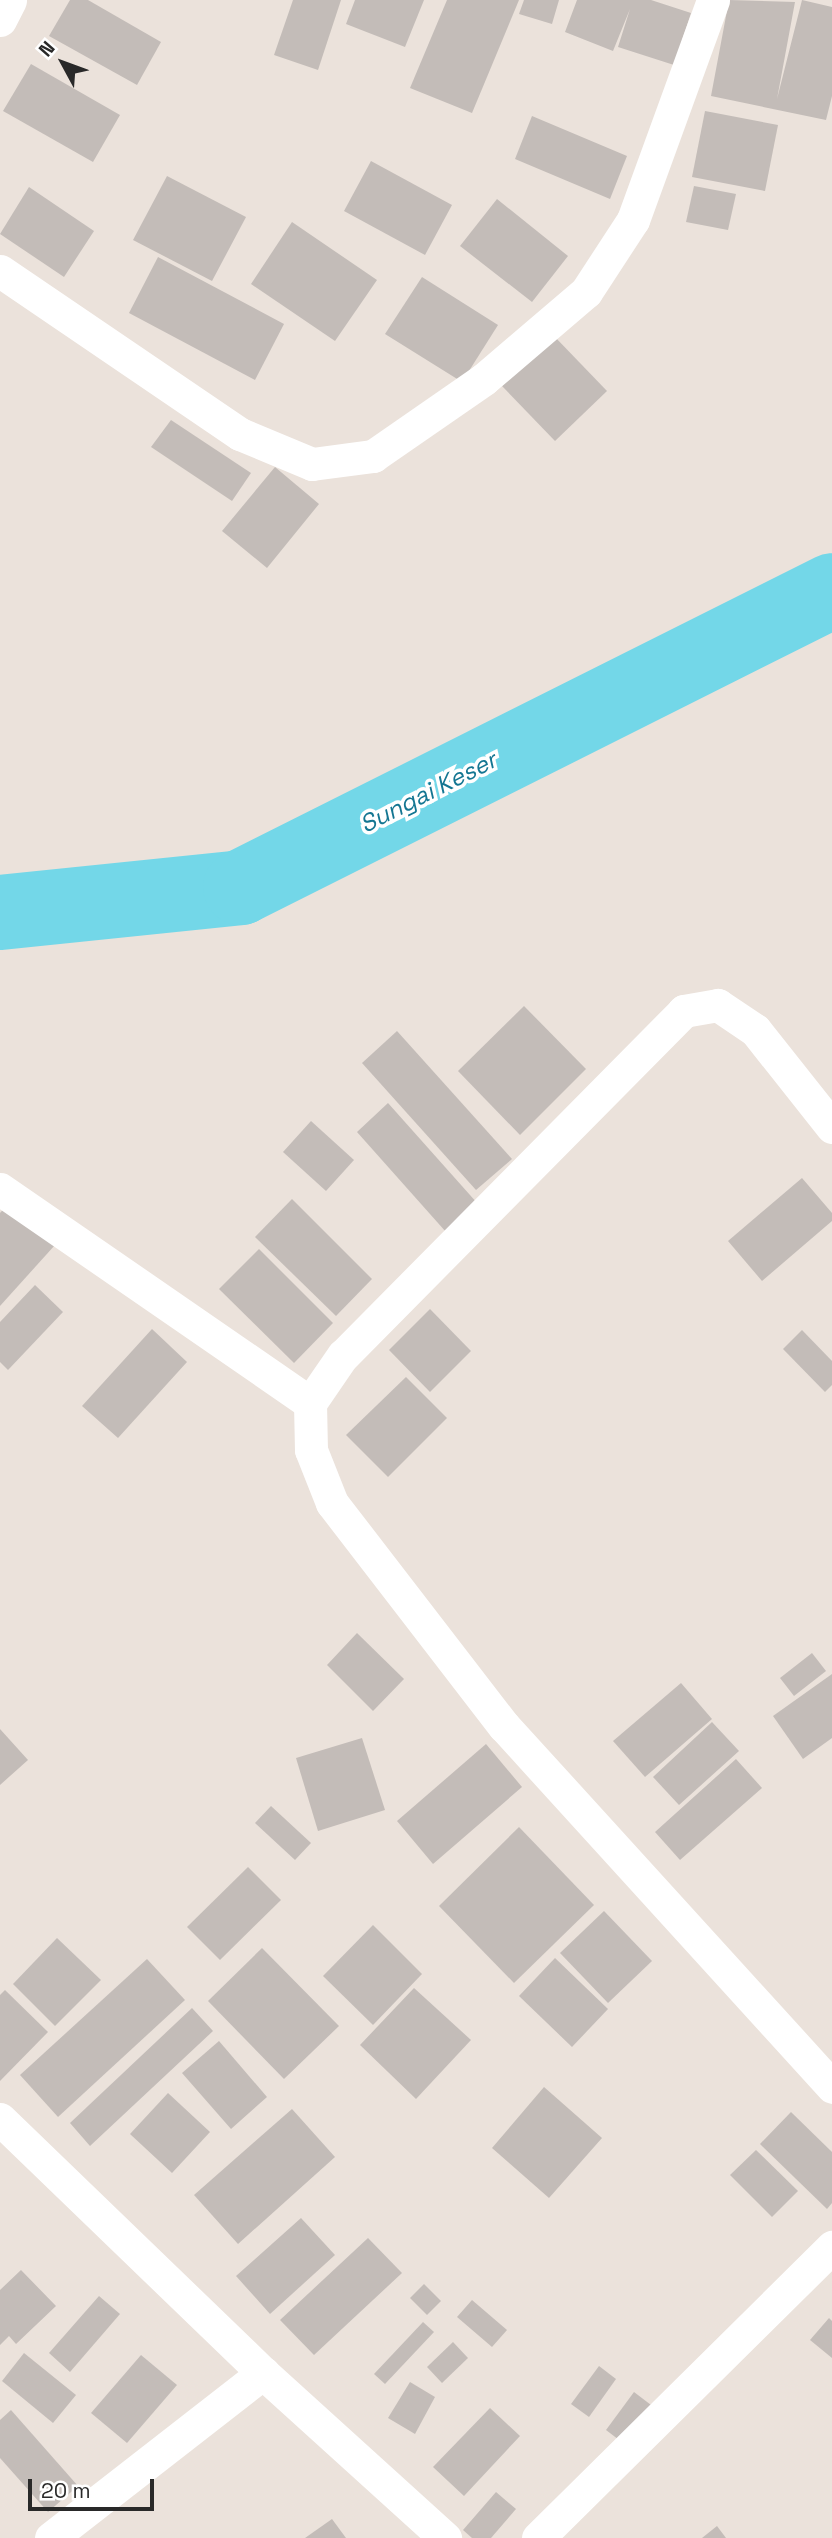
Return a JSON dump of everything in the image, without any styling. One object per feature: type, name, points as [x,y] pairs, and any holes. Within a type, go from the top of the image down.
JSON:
[{"type":"street","points":[[0,20],[10,0]]},
{"type":"street","points":[[0,271],[240,434],[312,464],[373,456],[484,379],[586,292],[633,220],[713,0]]},
{"type":"street","points":[[832,1127],[755,1030],[718,1005],[684,1010],[343,1355],[310,1403],[311,1450],[340,1513],[504,1726],[832,2087]]},
{"type":"street","points":[[0,1189],[310,1403]]},
{"type":"street","points":[[0,2119],[263,2373],[445,2538]]},
{"type":"street","points":[[538,2538],[832,2247]]},
{"type":"street","points":[[51,2538],[263,2373]]},
{"type":"building","points":[[70,0],[88,0],[161,42],[137,85],[49,36]]},
{"type":"building","points":[[293,0],[341,0],[318,70],[274,55]]},
{"type":"building","points":[[355,0],[424,0],[405,47],[346,24]]},
{"type":"building","points":[[447,0],[519,0],[472,113],[410,88]]},
{"type":"building","points":[[524,0],[559,0],[552,24],[519,14]]},
{"type":"building","points":[[577,0],[651,0],[691,13],[674,65],[618,47],[630,9],[613,51],[565,32]]},
{"type":"building","points":[[729,0],[795,2],[777,99],[802,0],[832,7],[832,96],[826,120],[711,96]]},
{"type":"building","points":[[31,64],[120,115],[93,162],[3,111]]},
{"type":"building","points":[[705,111],[778,125],[765,191],[692,177]]},
{"type":"building","points":[[532,116],[627,156],[610,199],[515,159]]},
{"type":"building","points":[[371,161],[452,205],[425,255],[344,211]]},
{"type":"building","points":[[167,176],[246,217],[212,281],[133,240]]},
{"type":"building","points":[[694,186],[736,194],[728,230],[686,222]]},
{"type":"building","points":[[29,187],[94,231],[64,277],[0,234]]},
{"type":"building","points":[[497,199],[568,256],[532,302],[460,246]]},
{"type":"building","points":[[292,222],[377,280],[335,341],[251,284]]},
{"type":"building","points":[[158,257],[284,324],[255,380],[129,313]]},
{"type":"building","points":[[422,277],[498,325],[462,382],[385,334]]},
{"type":"building","points":[[554,336],[607,391],[555,441],[502,386]]},
{"type":"building","points":[[171,420],[251,473],[232,501],[151,447]]},
{"type":"building","points":[[275,467],[319,504],[267,568],[222,531]]},
{"type":"building","points":[[524,1006],[586,1069],[520,1135],[458,1071]]},
{"type":"building","points":[[397,1031],[512,1159],[476,1190],[362,1063]]},
{"type":"building","points":[[388,1103],[478,1204],[446,1232],[357,1132]]},
{"type":"building","points":[[311,1121],[354,1160],[326,1191],[283,1152]]},
{"type":"building","points":[[802,1178],[832,1213],[832,1221],[762,1281],[728,1241]]},
{"type":"building","points":[[292,1199],[372,1279],[336,1316],[255,1237]]},
{"type":"building","points":[[9,1203],[55,1245],[0,1306],[0,1213]]},
{"type":"building","points":[[259,1249],[333,1323],[294,1363],[219,1289]]},
{"type":"building","points":[[35,1285],[63,1312],[8,1370],[0,1362],[0,1322]]},
{"type":"building","points":[[430,1309],[471,1351],[430,1392],[389,1350]]},
{"type":"building","points":[[152,1329],[187,1362],[118,1438],[82,1406]]},
{"type":"building","points":[[802,1330],[832,1361],[832,1385],[825,1392],[783,1349]]},
{"type":"building","points":[[406,1377],[447,1418],[388,1477],[346,1435]]},
{"type":"building","points":[[357,1633],[404,1679],[373,1711],[327,1665]]},
{"type":"building","points":[[812,1653],[826,1671],[794,1696],[780,1678]]},
{"type":"building","points":[[832,1674],[832,1738],[803,1759],[773,1716]]},
{"type":"building","points":[[681,1683],[712,1719],[645,1777],[613,1741]]},
{"type":"building","points":[[712,1722],[739,1751],[679,1805],[653,1777]]},
{"type":"building","points":[[0,1729],[28,1760],[0,1785]]},
{"type":"building","points":[[362,1738],[385,1810],[318,1831],[296,1758]]},
{"type":"building","points":[[486,1744],[522,1787],[433,1864],[397,1821]]},
{"type":"building","points":[[736,1759],[762,1788],[680,1860],[655,1832]]},
{"type":"building","points":[[271,1806],[311,1843],[295,1860],[255,1823]]},
{"type":"building","points":[[519,1827],[594,1905],[514,1983],[439,1906]]},
{"type":"building","points":[[248,1867],[281,1900],[220,1960],[187,1927]]},
{"type":"building","points":[[604,1911],[652,1961],[608,2003],[560,1953]]},
{"type":"building","points":[[373,1925],[422,1974],[373,2025],[323,1976]]},
{"type":"building","points":[[57,1938],[101,1980],[55,2026],[13,1984]]},
{"type":"building","points":[[262,1948],[339,2026],[284,2079],[208,2001]]},
{"type":"building","points":[[555,1958],[608,2009],[572,2047],[519,1996]]},
{"type":"building","points":[[147,1959],[185,2000],[58,2117],[20,2075]]},
{"type":"building","points":[[414,1988],[471,2040],[416,2099],[360,2045]]},
{"type":"building","points":[[5,1990],[48,2032],[0,2081],[0,1995]]},
{"type":"building","points":[[192,2008],[213,2031],[90,2146],[70,2123]]},
{"type":"building","points":[[219,2041],[267,2097],[231,2129],[182,2073]]},
{"type":"building","points":[[544,2087],[602,2138],[549,2198],[492,2148]]},
{"type":"building","points":[[168,2093],[210,2132],[172,2173],[130,2134]]},
{"type":"building","points":[[292,2109],[335,2157],[238,2244],[194,2195]]},
{"type":"building","points":[[791,2112],[832,2152],[832,2203],[827,2209],[760,2144]]},
{"type":"building","points":[[756,2150],[798,2191],[772,2217],[730,2175]]},
{"type":"building","points":[[301,2218],[335,2255],[270,2314],[236,2276]]},
{"type":"building","points":[[368,2238],[402,2273],[314,2355],[280,2320]]},
{"type":"building","points":[[21,2270],[56,2306],[16,2344],[9,2336],[0,2345],[0,2290]]},
{"type":"building","points":[[424,2284],[441,2301],[427,2315],[410,2298]]},
{"type":"building","points":[[99,2296],[120,2314],[70,2372],[49,2353]]},
{"type":"building","points":[[472,2300],[507,2330],[492,2347],[457,2317]]},
{"type":"building","points":[[829,2318],[832,2321],[832,2358],[810,2340]]},
{"type":"building","points":[[423,2322],[434,2332],[385,2384],[374,2374]]},
{"type":"building","points":[[453,2342],[468,2358],[442,2383],[427,2367]]},
{"type":"building","points":[[24,2353],[76,2395],[53,2423],[2,2381]]},
{"type":"building","points":[[141,2355],[177,2385],[127,2443],[91,2413]]},
{"type":"building","points":[[599,2366],[616,2379],[589,2417],[571,2404]]},
{"type":"building","points":[[410,2382],[435,2397],[415,2434],[388,2418]]},
{"type":"building","points":[[634,2392],[655,2408],[627,2446],[606,2430]]},
{"type":"building","points":[[490,2408],[520,2436],[464,2496],[433,2467]]},
{"type":"building","points":[[11,2410],[78,2486],[48,2512],[0,2458],[0,2420]]},
{"type":"building","points":[[496,2492],[516,2509],[491,2538],[472,2538],[463,2530]]},
{"type":"building","points":[[332,2519],[346,2538],[305,2538]]},
{"type":"building","points":[[717,2526],[726,2538],[702,2538]]},
{"type":"waterway","name":"Sungai Keser","points":[[0,912],[240,887],[832,590]]}]
